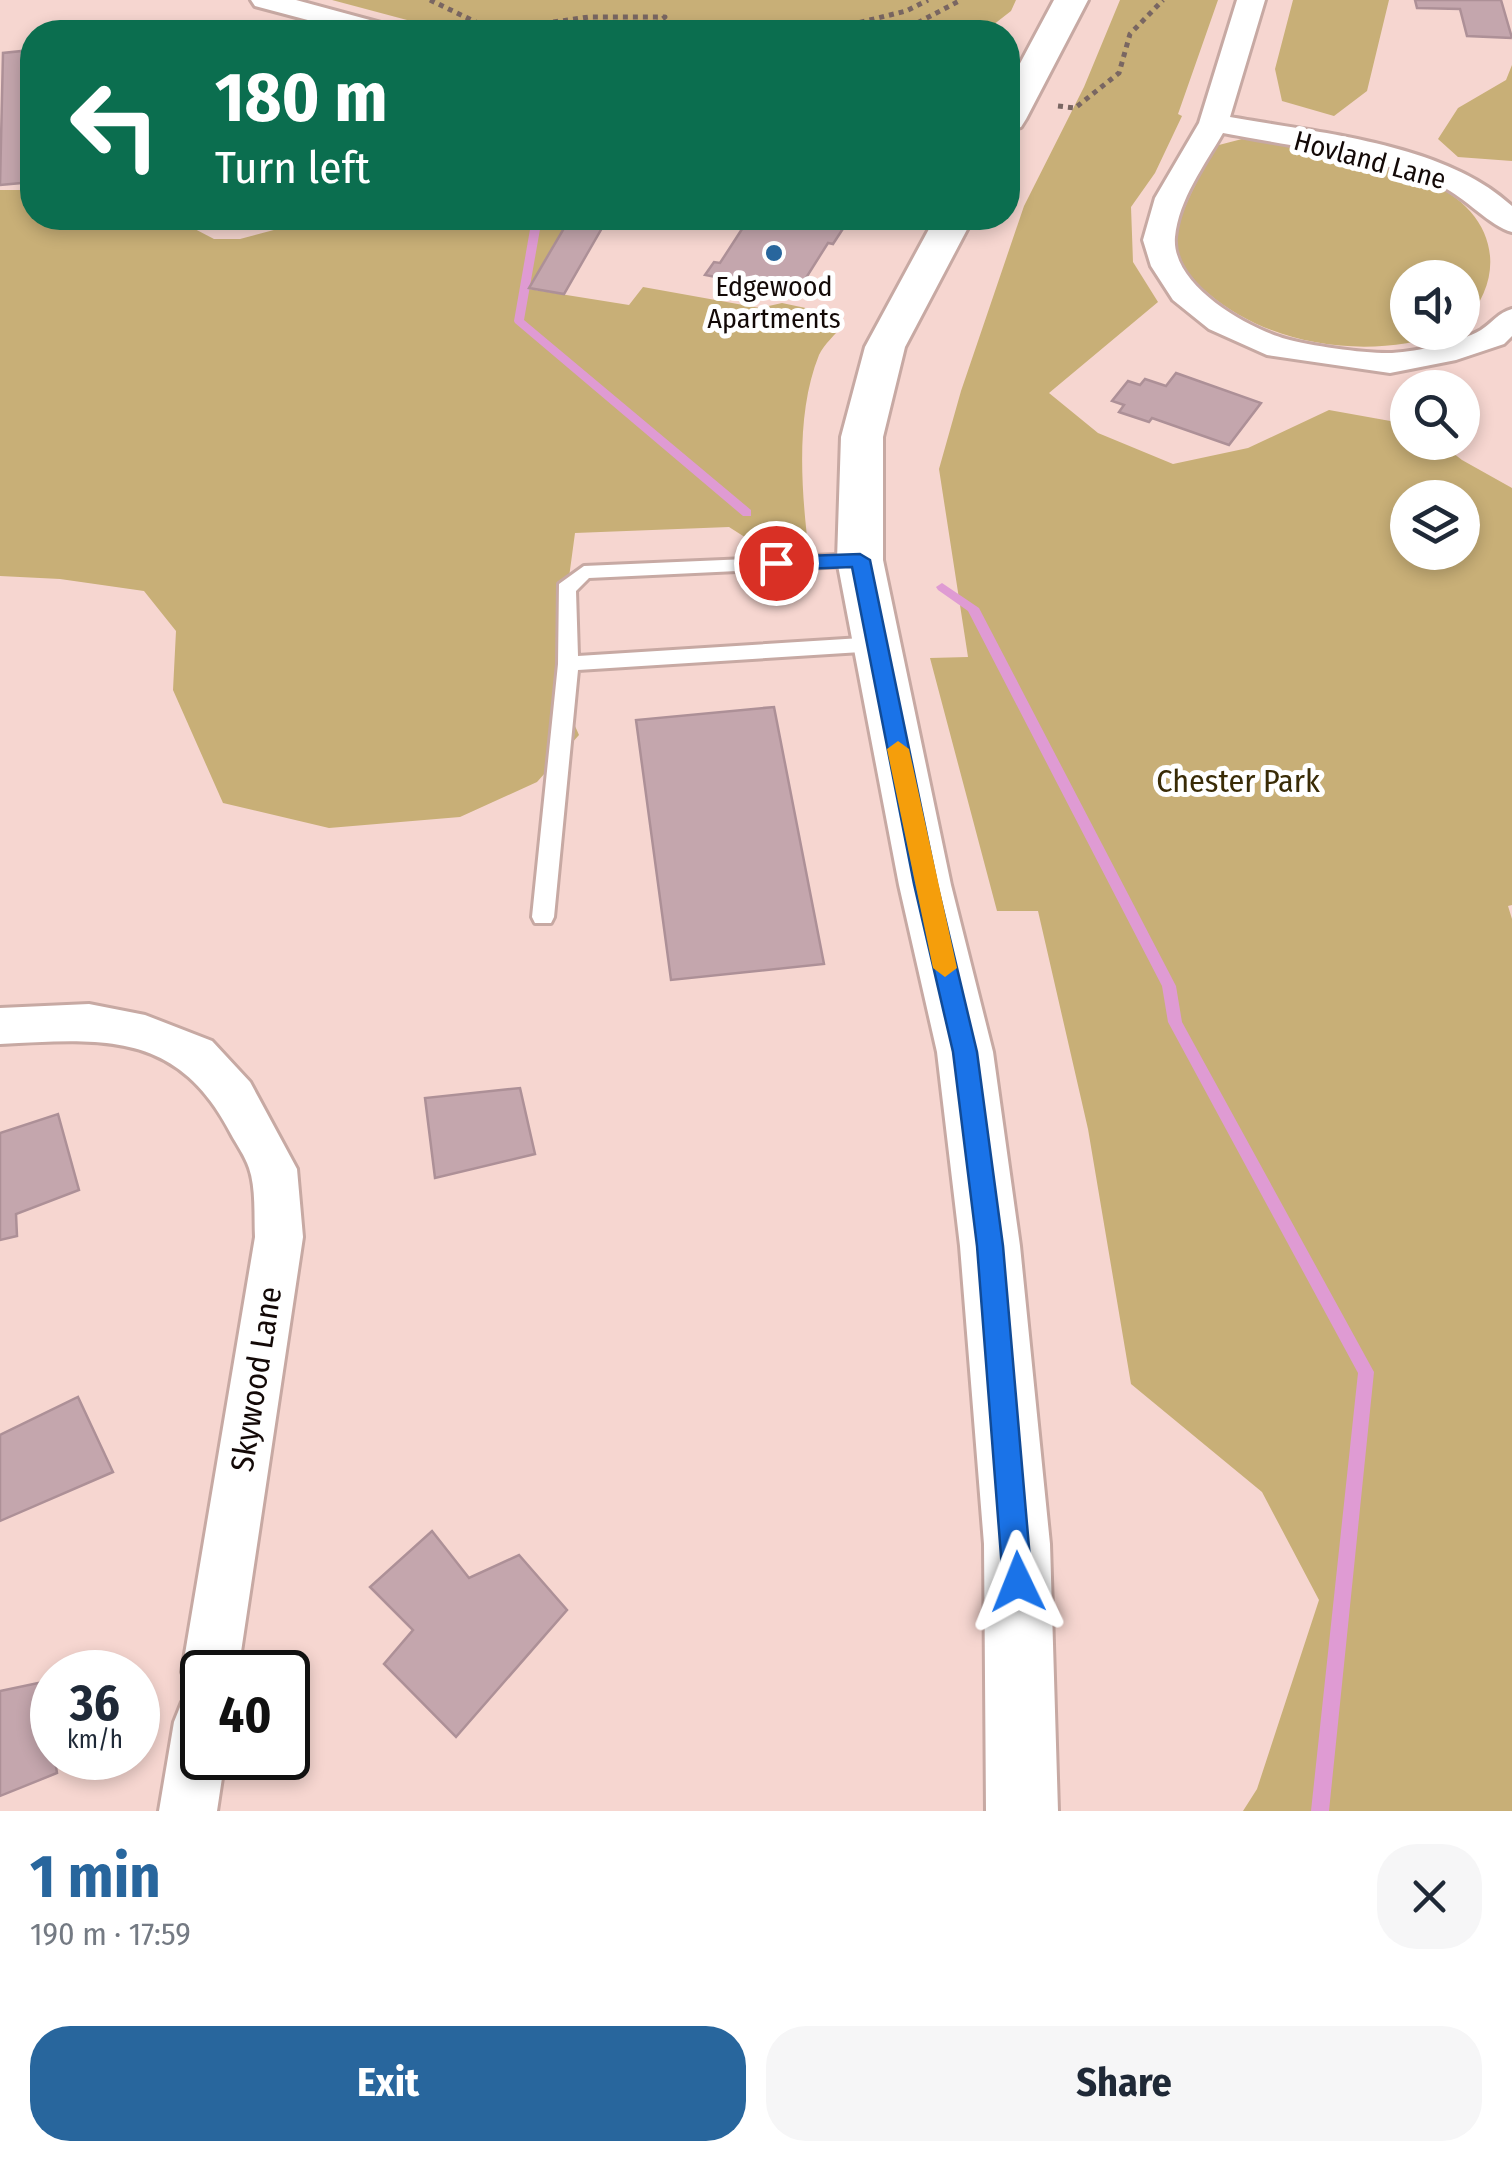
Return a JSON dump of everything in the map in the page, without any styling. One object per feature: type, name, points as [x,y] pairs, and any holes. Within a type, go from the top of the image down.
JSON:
[{"type":"street","points":[[266,0],[338,20]]},
{"type":"street","points":[[1020,94],[1071,0]]},
{"type":"street","points":[[1251,0],[1214,123],[1170,198],[1160,240],[1167,266],[1184,293],[1221,322],[1278,348],[1390,363],[1444,353],[1492,337],[1512,319]]},
{"type":"street","name":"Hovland Lane","points":[[1214,123],[1425,168],[1468,187],[1499,207],[1512,224]]},
{"type":"street","points":[[947,230],[884,346],[862,437],[860,560],[925,884],[965,1052],[1017,1544],[1022,1811]]},
{"type":"street","name":"Skywood Lane","points":[[0,1026],[90,1022],[146,1033],[196,1054],[234,1095],[274,1169],[279,1237],[213,1650]]},
{"type":"street","points":[[188,1811],[193,1780]]},
{"type":"lane","points":[[543,917],[568,664],[566,588],[584,572],[860,560]]},
{"type":"lane","points":[[568,664],[877,644]]},
{"type":"path","points":[[430,0],[471,20]]},
{"type":"path","points":[[869,20],[906,11],[928,0]]},
{"type":"path","points":[[923,20],[962,0]]},
{"type":"path","points":[[1020,109],[1075,108],[1102,91],[1120,73],[1130,34],[1163,0]]},
{"type":"path","points":[[563,20],[589,16],[665,17],[661,20]]},
{"type":"green space","points":[[332,0],[1016,0],[1011,11],[999,20],[407,20]]},
{"type":"green space","name":"Chester Park","points":[[1120,0],[1218,0],[1178,114],[1182,116],[1155,173],[1131,207],[1133,262],[1158,302],[1049,393],[1098,433],[1173,464],[1248,448],[1329,410],[1390,421],[1390,460],[1462,460],[1512,488],[1512,905],[1508,906],[1512,919],[1512,1811],[1243,1811],[1257,1789],[1319,1600],[1262,1492],[1131,1384],[1088,1129],[1038,911],[997,911],[930,658],[968,657],[939,469],[961,391],[1016,230],[1020,230],[1020,218],[1084,87]]},
{"type":"green space","points":[[1293,0],[1389,0],[1367,91],[1334,116],[1282,101],[1275,69]]},
{"type":"green space","points":[[1512,65],[1512,161],[1458,157],[1438,139],[1458,108],[1506,80]]},
{"type":"green space","points":[[1242,139],[1310,149],[1379,166],[1446,192],[1465,206],[1488,242],[1490,262],[1480,299],[1480,260],[1390,260],[1390,345],[1323,344],[1292,337],[1234,312],[1192,278],[1176,244],[1184,209],[1215,146]]},
{"type":"green space","points":[[0,190],[20,190],[20,230],[197,230],[214,239],[240,239],[274,230],[563,230],[529,289],[629,305],[643,287],[760,308],[782,303],[815,310],[844,324],[819,355],[807,400],[802,474],[808,545],[751,541],[729,527],[575,533],[555,681],[579,735],[537,782],[460,817],[329,828],[223,803],[173,690],[176,631],[144,591],[60,579],[0,576]]},
{"type":"building","points":[[1415,0],[1501,0],[1512,38],[1467,36],[1460,9],[1417,8]]},
{"type":"building","points":[[20,51],[20,183],[0,185],[3,53]]},
{"type":"building","points":[[563,230],[601,230],[564,294],[529,288]]},
{"type":"building","name":"Edgewood Apartments","points":[[741,230],[842,230],[833,244],[828,243],[804,281],[810,282],[802,295],[774,289],[770,296],[743,290],[747,283],[705,275],[714,262],[720,263]]},
{"type":"building","points":[[1176,373],[1261,403],[1229,445],[1152,418],[1149,422],[1119,412],[1124,405],[1112,401],[1128,381],[1140,385],[1145,379],[1166,386]]},
{"type":"building","points":[[774,707],[824,964],[671,980],[636,720]]},
{"type":"building","points":[[520,1088],[535,1154],[435,1178],[425,1098]]},
{"type":"building","points":[[58,1114],[79,1190],[16,1214],[17,1236],[0,1240],[0,1133]]},
{"type":"building","points":[[78,1397],[113,1472],[0,1521],[0,1435]]},
{"type":"building","points":[[432,1531],[469,1578],[519,1555],[567,1610],[456,1737],[384,1664],[413,1630],[370,1587]]},
{"type":"building","points":[[30,1685],[30,1780],[40,1780],[0,1796],[0,1691]]},
{"type":"waterway","points":[[535,230],[519,321],[747,513]]},
{"type":"waterway","points":[[942,587],[973,608],[1169,986],[1175,1022],[1366,1372],[1320,1811]]},
{"type":"slow traffic","points":[[898,749],[945,968]]},
{"type":"place","name":"Edgewood Apartments","points":[[774,253]]},
{"type":"route","points":[[776,563],[860,560],[925,884],[965,1052],[990,1246],[1018,1582]]}]
